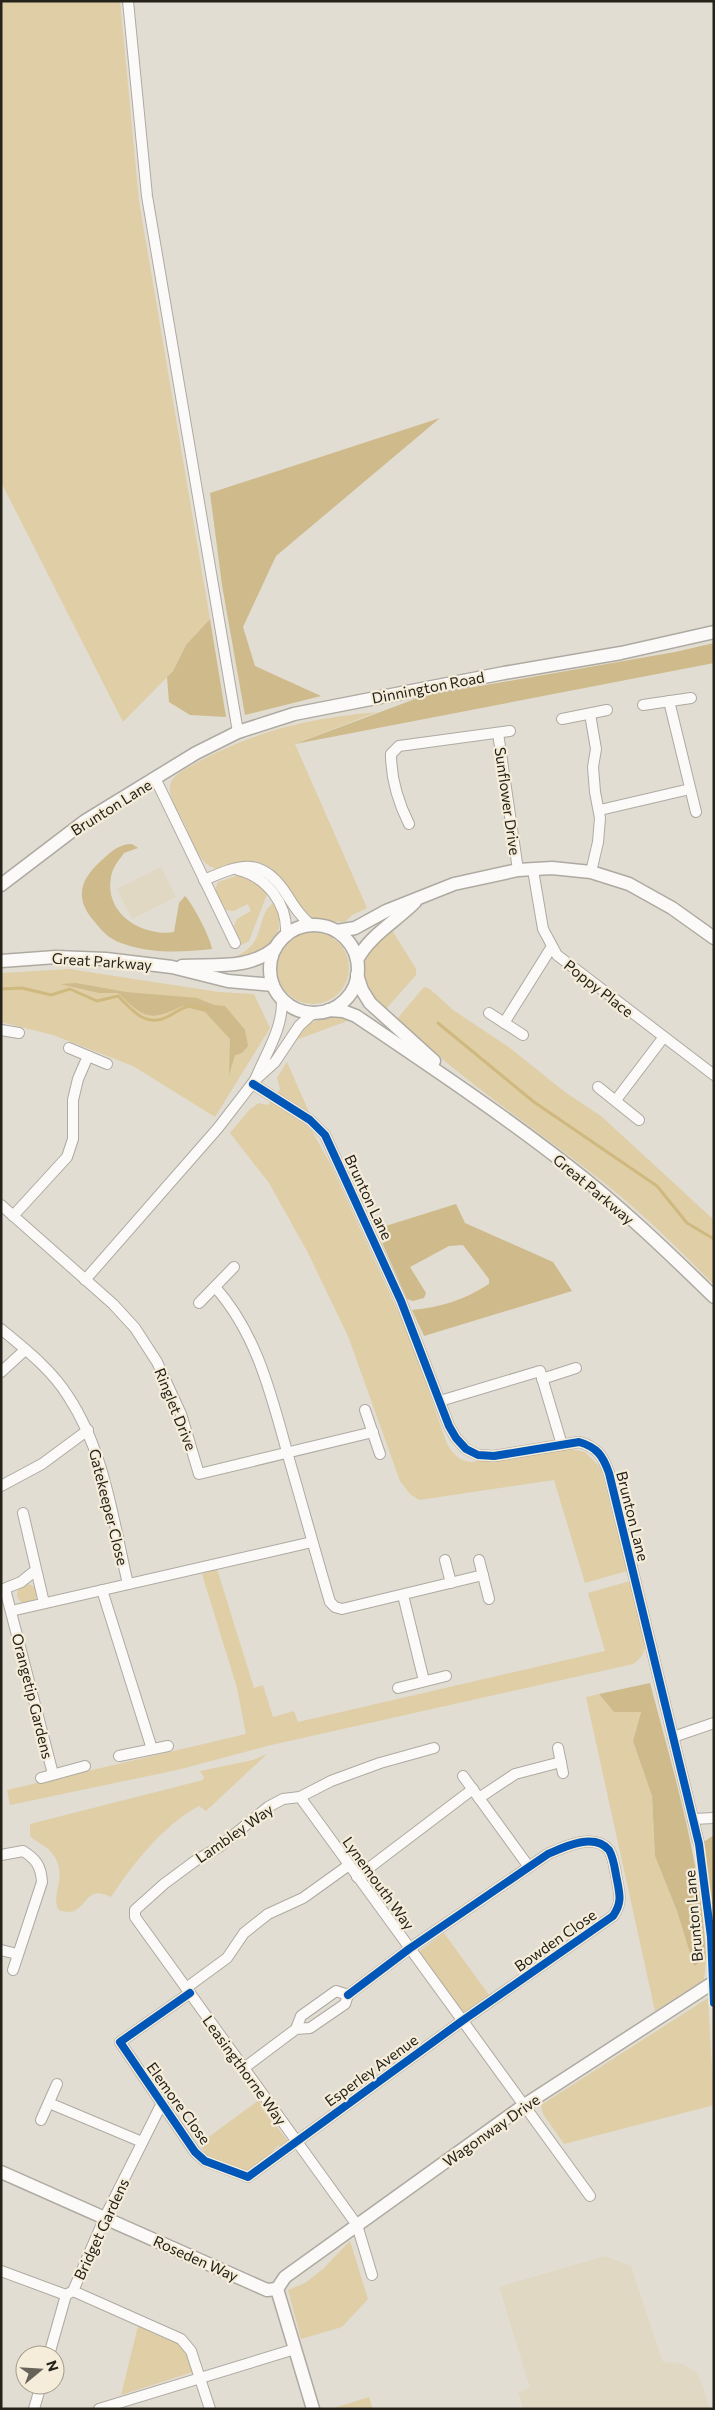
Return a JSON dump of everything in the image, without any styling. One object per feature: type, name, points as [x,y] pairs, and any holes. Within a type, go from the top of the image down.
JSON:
[{"type":"street","points":[[128,1],[147,196],[238,732]]},
{"type":"street","name":"Dinnington Road","points":[[155,778],[196,753],[238,732],[294,714],[504,673],[621,653],[714,632]]},
{"type":"street","points":[[643,706],[691,698]]},
{"type":"street","points":[[669,701],[696,812]]},
{"type":"street","points":[[562,718],[607,710]]},
{"type":"street","points":[[590,714],[596,750],[594,767],[595,792],[600,810],[598,842],[591,872]]},
{"type":"street","name":"Sunflower Drive","points":[[409,824],[398,803],[391,767],[391,754],[399,746],[510,731]]},
{"type":"street","name":"Sunflower Drive","points":[[498,733],[518,870]]},
{"type":"street","name":"Brunton Lane","points":[[1,884],[85,822],[155,778],[235,943]]},
{"type":"street","points":[[600,810],[690,789]]},
{"type":"street","points":[[204,880],[252,866],[267,872],[278,883],[300,916],[311,925],[320,925],[337,931],[350,944],[357,960]]},
{"type":"street","points":[[337,931],[355,928],[386,912],[454,884],[518,870],[552,868],[591,872],[612,878],[645,892],[714,938]]},
{"type":"street","points":[[237,870],[253,875],[271,891],[284,914],[286,935]]},
{"type":"street","name":"Poppy Place","points":[[533,870],[543,929],[556,955],[714,1075]]},
{"type":"street","points":[[357,960],[370,939],[400,917],[416,901]]},
{"type":"street","name":"Great Parkway","points":[[172,967],[251,962],[263,957],[275,948],[286,935],[297,928],[311,925]]},
{"type":"street","points":[[275,948],[270,965],[273,985],[282,999],[296,1009],[312,1013]]},
{"type":"street","points":[[504,1023],[551,948]]},
{"type":"street","name":"Great Parkway","points":[[1,961],[77,957],[172,967],[216,979],[273,985]]},
{"type":"street","name":"Great Parkway","points":[[357,960],[357,974],[362,990],[370,1002],[466,1089]]},
{"type":"street","name":"Great Parkway","points":[[329,1010],[348,996],[357,974]]},
{"type":"street","points":[[254,1082],[278,1030],[282,1014],[282,999]]},
{"type":"street","name":"Great Parkway","points":[[312,1013],[329,1010],[343,1011],[356,1016],[466,1089],[568,1166],[666,1250],[714,1297]]},
{"type":"street","points":[[85,1280],[218,1128],[254,1082],[275,1062],[299,1026],[312,1013]]},
{"type":"street","points":[[489,1013],[523,1035]]},
{"type":"street","points":[[1,1030],[19,1033]]},
{"type":"street","points":[[616,1100],[663,1038]]},
{"type":"street","points":[[69,1048],[107,1064]]},
{"type":"street","points":[[13,1216],[67,1157],[73,1139],[73,1100],[78,1079],[88,1056]]},
{"type":"street","name":"Brunton Lane","points":[[254,1082],[310,1120],[325,1135],[401,1301],[456,1438],[466,1449],[478,1455],[494,1456],[579,1442],[590,1445],[598,1451],[609,1473],[699,1844]]},
{"type":"street","points":[[598,1087],[639,1120]]},
{"type":"street","name":"Ringlet Drive","points":[[1,1205],[113,1304],[129,1322],[157,1362],[181,1414],[199,1474],[373,1432]]},
{"type":"street","points":[[199,1303],[234,1267]]},
{"type":"street","points":[[215,1287],[229,1303],[248,1336],[266,1374],[312,1542],[330,1602],[335,1608],[342,1609],[483,1575]]},
{"type":"street","name":"Gatekeeper Close","points":[[1,1328],[45,1367],[68,1395],[88,1430],[102,1469],[128,1584]]},
{"type":"street","points":[[1,1372],[25,1350]]},
{"type":"street","points":[[542,1379],[576,1368]]},
{"type":"street","points":[[440,1401],[540,1371],[562,1445]]},
{"type":"street","points":[[365,1410],[380,1454]]},
{"type":"street","name":"Gatekeeper Close","points":[[1,1486],[42,1464],[88,1430]]},
{"type":"street","points":[[23,1513],[44,1603]]},
{"type":"street","points":[[11,1611],[312,1542]]},
{"type":"street","points":[[445,1560],[451,1583]]},
{"type":"street","points":[[479,1560],[488,1599]]},
{"type":"street","points":[[3,1590],[21,1582],[36,1570]]},
{"type":"street","name":"Orangetip Gardens","points":[[3,1590],[11,1611],[53,1774]]},
{"type":"street","points":[[102,1590],[152,1749]]},
{"type":"street","points":[[403,1595],[424,1681]]},
{"type":"street","points":[[398,1688],[446,1676]]},
{"type":"street","points":[[673,1737],[714,1723]]},
{"type":"street","points":[[120,1756],[168,1746]]},
{"type":"street","name":"Lambley Way","points":[[188,1990],[135,1917],[135,1910],[194,1861],[219,1847],[268,1807],[283,1799],[300,1797],[331,1781],[372,1766],[434,1748]]},
{"type":"street","points":[[479,1798],[515,1774],[562,1768],[558,1748]]},
{"type":"street","name":"Orangetip Gardens","points":[[41,1778],[85,1766]]},
{"type":"street","points":[[464,1776],[529,1867]]},
{"type":"street","points":[[357,1877],[472,1789]]},
{"type":"street","name":"Lynemouth Way","points":[[300,1797],[590,2196]]},
{"type":"street","points":[[693,1819],[714,1818]]},
{"type":"street","name":"Bowden Close","points":[[296,2029],[310,2028],[345,2004],[348,1995],[409,1948],[548,1854],[569,1845],[588,1842],[599,1844],[609,1851],[614,1864],[620,1898],[619,1907],[613,1916],[462,2021]]},
{"type":"street","points":[[1,1855],[23,1851],[33,1857],[42,1869],[42,1882],[13,1970]]},
{"type":"street","points":[[188,1990],[227,1958],[244,1933],[268,1914],[303,1898],[349,1865]]},
{"type":"street","points":[[1,1950],[18,1954]]},
{"type":"street","name":"Wagonway Drive","points":[[277,2289],[285,2277],[523,2106],[714,1982]]},
{"type":"street","name":"Leasingthorne Way","points":[[188,1990],[358,2225]]},
{"type":"street","name":"Elemore Close","points":[[188,1990],[120,2042],[161,2105],[196,2152],[205,2161],[248,2177],[297,2141]]},
{"type":"street","points":[[244,2068],[296,2029],[301,2016],[336,1991],[348,1995]]},
{"type":"street","name":"Esperley Avenue","points":[[297,2141],[462,2021]]},
{"type":"street","points":[[41,2120],[57,2084]]},
{"type":"street","points":[[48,2103],[142,2142]]},
{"type":"street","name":"Bridget Gardens","points":[[52,2345],[69,2293],[104,2218],[161,2105]]},
{"type":"street","name":"Roseden Way","points":[[1,2172],[267,2290],[277,2289]]},
{"type":"street","points":[[358,2225],[372,2276]]},
{"type":"street","points":[[1,2271],[69,2293],[180,2339],[191,2351],[210,2409]]},
{"type":"street","points":[[277,2289],[313,2409]]},
{"type":"street","points":[[105,2408],[296,2349]]},
{"type":"street","points":[[34,2409],[38,2395]]},
{"type":"shaded area","points":[[1,1],[120,1],[139,201],[210,619],[186,645],[173,671],[123,722],[1,482]]},
{"type":"shaded area","points":[[440,418],[276,556],[243,627],[255,666],[321,696],[245,715],[222,585],[210,493]]},
{"type":"shaded area","points":[[210,619],[226,717],[190,715],[169,702],[167,677],[173,671],[186,645]]},
{"type":"shaded area","points":[[714,643],[714,663],[295,744],[423,696],[675,652]]},
{"type":"shaded area","points":[[377,712],[295,744],[367,908],[352,915],[345,922],[316,918],[307,915],[300,909],[278,876],[264,864],[249,862],[217,869],[205,863],[193,844],[171,796],[171,782],[177,775],[198,762],[243,741],[285,727],[328,718]]},
{"type":"shaded area","points":[[132,844],[138,848],[124,853],[114,867],[111,877],[110,890],[119,912],[128,920],[149,931],[174,932],[179,903],[185,896],[201,922],[212,949],[170,952],[138,948],[113,939],[94,921],[88,913],[82,897],[85,881],[95,866],[113,851],[123,845]]},
{"type":"shaded area","points":[[161,867],[176,897],[132,919],[117,889]]},
{"type":"shaded area","points":[[239,875],[245,875],[266,891],[267,894],[249,941],[242,945],[234,926],[237,919],[251,911],[248,904],[234,911],[226,910],[215,890],[218,882]]},
{"type":"shaded area","points":[[275,902],[279,926],[277,935],[272,942],[256,952],[232,958],[244,952],[252,945],[257,938],[264,914]]},
{"type":"shaded area","points":[[392,930],[416,969],[416,975],[386,1009],[369,989],[363,973],[363,964],[365,955],[370,947]]},
{"type":"shaded area","points":[[320,932],[339,942],[347,954],[349,968],[347,982],[339,994],[327,1002],[306,1004],[287,994],[279,982],[277,961],[287,942],[299,934]]},
{"type":"shaded area","points":[[69,969],[219,992],[254,994],[270,1028],[215,1117],[133,1066],[53,1035],[1,1022],[1,973]]},
{"type":"shaded area","points":[[76,983],[126,992],[197,998],[214,1005],[225,1006],[245,1030],[248,1046],[242,1053],[235,1055],[229,1075],[230,1039],[205,1012],[182,1006],[162,1015],[147,1015],[134,1008],[118,993],[99,993],[60,984]]},
{"type":"shaded area","points":[[424,987],[430,989],[453,1010],[510,1048],[565,1092],[601,1116],[714,1220],[714,1285],[625,1200],[444,1061],[397,1019]]},
{"type":"shaded area","points":[[333,1016],[350,1020],[296,1040],[310,1023]]},
{"type":"shaded area","points":[[287,1062],[309,1112],[306,1113],[277,1093],[280,1089],[277,1078]]},
{"type":"shaded area","points":[[271,1101],[299,1118],[312,1131],[331,1165],[412,1342],[447,1444],[452,1451],[460,1459],[472,1462],[566,1448],[585,1452],[601,1468],[627,1571],[585,1583],[554,1480],[419,1500],[410,1494],[400,1481],[348,1336],[307,1251],[269,1183],[230,1133],[250,1109],[259,1103],[268,1105]]},
{"type":"shaded area","points":[[456,1204],[465,1223],[553,1262],[572,1291],[424,1336],[412,1310],[443,1305],[461,1298],[489,1284],[489,1279],[463,1245],[449,1246],[410,1267],[426,1293],[424,1298],[413,1301],[407,1299],[376,1229]]},
{"type":"shaded area","points":[[217,1569],[254,1688],[263,1685],[273,1717],[294,1711],[298,1722],[605,1651],[588,1593],[630,1581],[645,1643],[644,1650],[641,1657],[633,1664],[267,1746],[177,1770],[10,1805],[7,1790],[246,1734],[237,1688],[202,1574]]},
{"type":"shaded area","points":[[27,1584],[34,1587],[37,1594],[34,1601],[27,1604],[20,1601],[17,1594],[20,1587]]},
{"type":"shaded area","points":[[650,1683],[686,1820],[699,1889],[706,1959],[694,1966],[677,1911],[655,1856],[652,1796],[633,1741],[641,1712],[614,1712],[599,1694]]},
{"type":"shaded area","points":[[599,1694],[614,1712],[641,1711],[633,1741],[652,1796],[655,1856],[677,1911],[694,1966],[706,1959],[704,1980],[655,2011],[586,1697]]},
{"type":"shaded area","points":[[267,1754],[206,1811],[199,1806],[161,1834],[139,1859],[111,1897],[101,1893],[94,1894],[75,1910],[68,1912],[59,1910],[56,1898],[59,1877],[57,1861],[50,1850],[30,1836],[30,1824],[203,1780],[204,1777],[200,1771],[253,1760]]},
{"type":"shaded area","points":[[714,1835],[714,1915],[702,1843]]},
{"type":"shaded area","points":[[444,1933],[489,1995],[462,2014],[417,1953]]},
{"type":"shaded area","points":[[708,1998],[714,2105],[564,2144],[543,2114],[541,2105]]},
{"type":"shaded area","points":[[259,2100],[264,2111],[289,2142],[284,2146],[278,2146],[271,2155],[247,2173],[207,2155],[199,2144]]},
{"type":"shaded area","points":[[350,2241],[368,2299],[342,2327],[301,2339],[288,2290],[305,2283],[323,2269]]},
{"type":"shaded area","points":[[605,2256],[631,2266],[663,2362],[681,2363],[696,2372],[710,2409],[523,2409],[518,2392],[530,2388],[499,2287]]},
{"type":"shaded area","points":[[139,2322],[147,2326],[150,2332],[173,2342],[179,2339],[191,2351],[193,2372],[121,2395]]},
{"type":"shaded area","points":[[369,2397],[373,2409],[331,2409]]},
{"type":"waterway","points":[[1,989],[22,988],[51,995],[70,989],[97,1001],[118,996],[134,1012],[146,1019],[152,1020],[167,1017],[188,1006],[208,1009]]},
{"type":"waterway","points":[[438,1023],[534,1102],[657,1186],[687,1223],[714,1239]]},
{"type":"cycle path","points":[[253,1084],[310,1120],[325,1135],[401,1301],[449,1426],[456,1438],[466,1449],[478,1455],[494,1456],[579,1442],[595,1450],[604,1462],[609,1473],[699,1844],[711,1937],[714,2003]]},
{"type":"cycle path","points":[[190,1993],[120,2042],[195,2152],[205,2161],[248,2177],[462,2021],[613,1916],[618,1907],[619,1895],[611,1853],[603,1845],[587,1842],[570,1845],[548,1854],[409,1949],[348,1995]]}]
